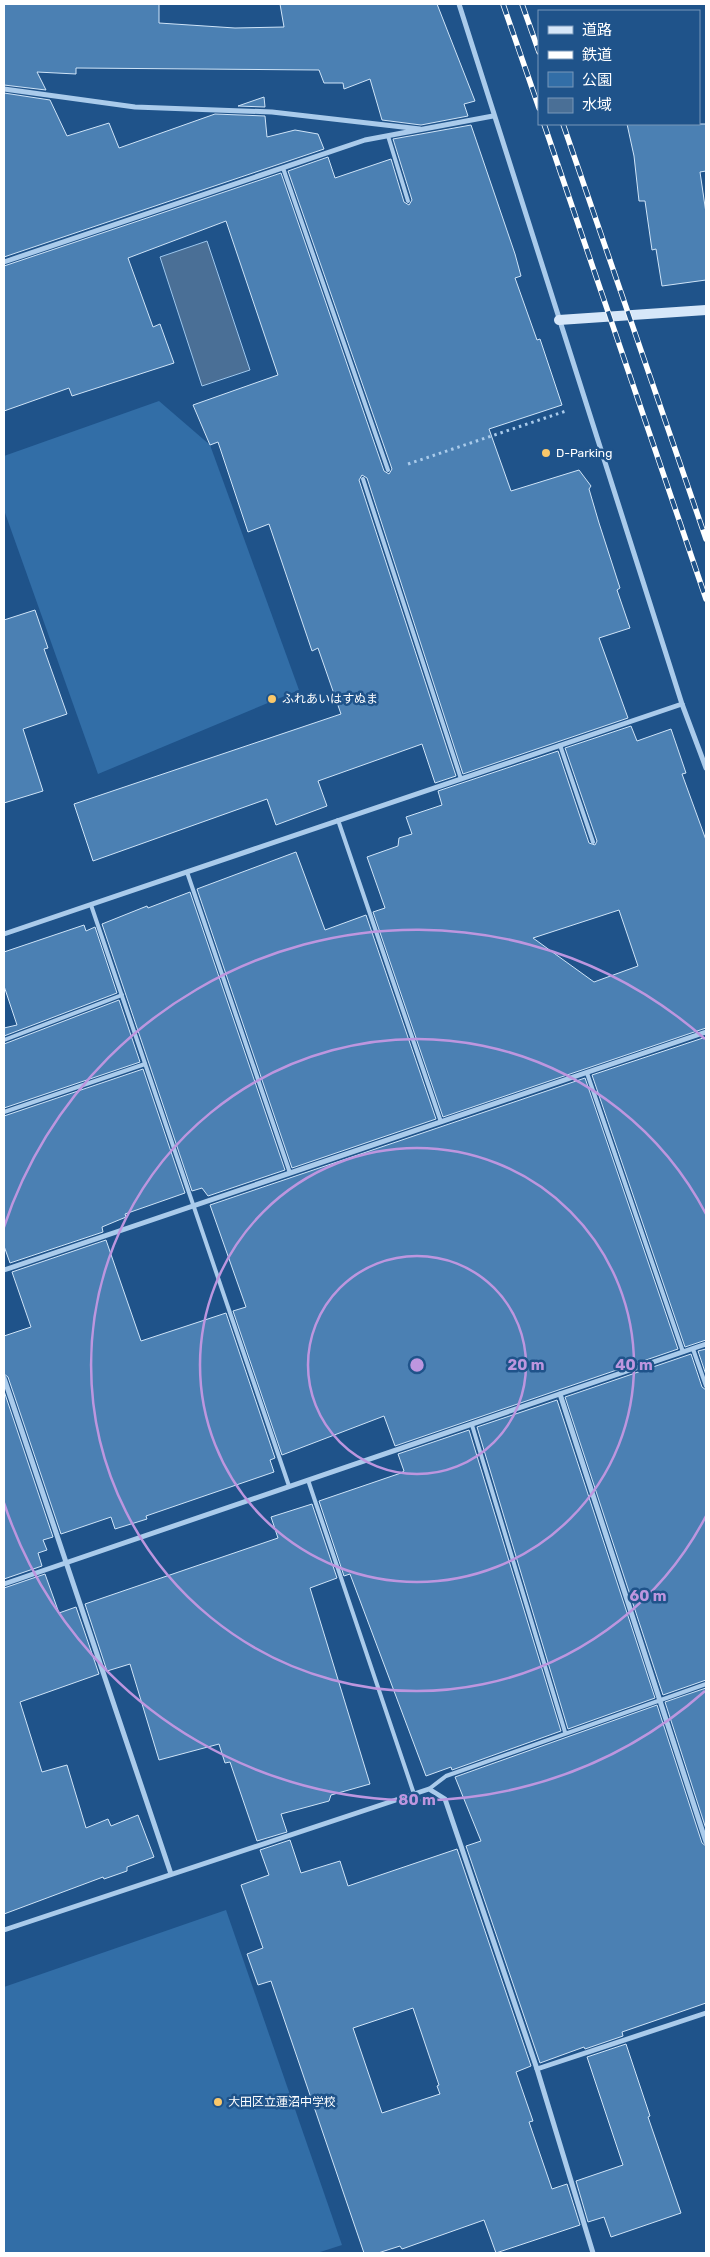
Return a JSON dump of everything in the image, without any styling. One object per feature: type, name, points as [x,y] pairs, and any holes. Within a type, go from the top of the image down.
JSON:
[{"type":"street","points":[[459,4],[493,116],[682,704],[706,768]]},
{"type":"street","points":[[4,89],[135,107],[272,112],[425,129]]},
{"type":"street","points":[[4,262],[365,140],[493,116]]},
{"type":"street","points":[[559,320],[706,310]]},
{"type":"street","points":[[4,934],[682,704]]},
{"type":"street","points":[[4,1270],[706,1032]]},
{"type":"street","points":[[4,1584],[706,1344]]},
{"type":"street","points":[[4,1378],[171,1874]]},
{"type":"street","points":[[560,1394],[706,1842]]},
{"type":"street","points":[[4,1930],[429,1789],[445,1799],[537,2069],[592,2253]]},
{"type":"street","points":[[537,2069],[706,2013]]},
{"type":"lane","points":[[388,136],[408,201]]},
{"type":"lane","points":[[283,168],[388,470]]},
{"type":"lane","points":[[363,479],[461,779]]},
{"type":"lane","points":[[560,745],[593,842]]},
{"type":"lane","points":[[338,820],[441,1122]]},
{"type":"lane","points":[[187,872],[290,1173]]},
{"type":"lane","points":[[91,905],[290,1486]]},
{"type":"lane","points":[[4,1040],[122,995]]},
{"type":"lane","points":[[4,1112],[145,1064]]},
{"type":"lane","points":[[587,1073],[683,1352]]},
{"type":"lane","points":[[693,1349],[706,1386]]},
{"type":"lane","points":[[472,1424],[566,1732]]},
{"type":"lane","points":[[308,1480],[414,1794]]},
{"type":"lane","points":[[429,1789],[446,1776],[706,1684]]},
{"type":"path","points":[[388,470],[586,404]]},
{"type":"green space","points":[[159,401],[210,445],[299,690],[98,774],[4,510],[4,456]]},
{"type":"green space","points":[[226,1910],[342,2245],[317,2253],[4,2253],[4,1987]]},
{"type":"water","points":[[207,241],[250,370],[202,386],[160,257]]},
{"type":"building","points":[[4,4],[159,4],[159,23],[235,28],[284,27],[280,4],[437,4],[475,101],[464,104],[468,116],[421,125],[382,120],[370,79],[344,89],[343,83],[324,83],[319,70],[76,68],[76,74],[37,72],[46,90],[4,85]]},
{"type":"building","points":[[4,93],[50,100],[67,136],[109,123],[119,148],[215,114],[265,116],[267,137],[295,130],[318,134],[324,149],[4,257]]},
{"type":"building","points":[[264,97],[265,107],[238,106]]},
{"type":"building","points":[[706,124],[706,171],[700,172],[706,213],[706,280],[662,286],[656,249],[652,250],[645,201],[639,201],[634,156],[627,125]]},
{"type":"building","points":[[471,125],[515,254],[521,276],[515,278],[537,340],[540,339],[562,405],[489,429],[511,491],[579,470],[591,486],[589,489],[620,588],[617,590],[630,628],[599,638],[628,718],[463,774],[367,478],[362,475],[359,480],[456,776],[435,783],[422,744],[318,781],[327,806],[276,825],[267,799],[93,861],[74,804],[341,714],[318,648],[312,651],[269,524],[248,532],[218,442],[210,445],[193,405],[278,375],[226,221],[128,258],[153,327],[160,324],[174,363],[72,396],[69,388],[4,411],[4,266],[281,173],[384,471],[389,474],[392,469],[288,171],[328,157],[335,178],[391,159],[404,202],[409,205],[412,200],[393,139]]},
{"type":"building","points":[[35,610],[48,648],[44,649],[67,714],[23,729],[43,791],[4,803],[4,620]]},
{"type":"building","points":[[631,726],[637,741],[671,729],[686,773],[682,774],[706,840],[706,1028],[443,1117],[373,912],[385,908],[367,857],[398,846],[399,838],[412,834],[406,817],[442,805],[438,791],[558,751],[589,843],[595,845],[597,841],[565,748]],"holes":[[[619,910],[638,966],[594,982],[533,938]]]},
{"type":"building","points":[[296,852],[325,930],[366,915],[436,1119],[292,1168],[197,889]]},
{"type":"building","points":[[190,892],[285,1170],[208,1196],[202,1188],[192,1191],[102,924],[147,906],[148,908]]},
{"type":"building","points":[[84,925],[86,931],[95,927],[117,993],[4,1036],[4,1028],[17,1025],[4,986],[4,952]]},
{"type":"building","points":[[119,1000],[140,1062],[4,1108],[4,1044]]},
{"type":"building","points":[[706,1037],[706,1340],[685,1347],[592,1075]]},
{"type":"building","points":[[143,1069],[185,1193],[125,1214],[126,1217],[102,1227],[103,1232],[10,1263],[4,1246],[4,1116]]},
{"type":"building","points":[[585,1078],[678,1349],[395,1446],[384,1416],[282,1455],[233,1311],[246,1307],[210,1205]]},
{"type":"building","points":[[106,1240],[141,1341],[226,1313],[275,1458],[270,1460],[274,1472],[146,1516],[147,1519],[115,1529],[111,1517],[61,1534],[8,1377],[4,1374],[4,1336],[31,1327],[12,1272]]},
{"type":"building","points":[[706,1349],[706,1375],[698,1351]]},
{"type":"building","points":[[691,1354],[702,1387],[706,1390],[706,1680],[663,1695],[565,1397]]},
{"type":"building","points":[[4,1391],[53,1537],[43,1540],[47,1550],[38,1553],[42,1566],[4,1579]]},
{"type":"building","points":[[557,1400],[655,1698],[568,1729],[477,1427]]},
{"type":"building","points":[[469,1430],[561,1731],[452,1770],[451,1767],[426,1776],[350,1574],[344,1576],[319,1501],[401,1473],[404,1471],[398,1454]]},
{"type":"building","points":[[312,1504],[337,1578],[310,1588],[370,1784],[331,1795],[329,1801],[281,1814],[287,1832],[257,1841],[230,1762],[225,1763],[219,1744],[159,1760],[130,1664],[107,1671],[85,1604],[278,1538],[271,1517]]},
{"type":"building","points":[[45,1574],[59,1613],[76,1607],[99,1674],[20,1702],[42,1772],[67,1765],[86,1828],[108,1819],[111,1826],[138,1815],[154,1857],[127,1867],[127,1871],[104,1879],[103,1877],[4,1914],[4,1588]]},
{"type":"building","points":[[706,1688],[706,1829],[665,1702]]},
{"type":"building","points":[[657,1705],[702,1843],[706,1846],[706,2003],[622,2032],[623,2036],[585,2049],[584,2047],[540,2063],[466,1846],[481,1841],[455,1777]]},
{"type":"building","points":[[290,1840],[301,1873],[340,1861],[348,1886],[457,1849],[531,2066],[516,2072],[533,2121],[529,2122],[552,2189],[567,2184],[580,2225],[496,2253],[484,2220],[402,2249],[400,2246],[378,2253],[364,2253],[271,1981],[258,1985],[247,1954],[263,1948],[241,1885],[269,1875],[260,1850]],"holes":[[[413,2008],[439,2085],[437,2086],[440,2094],[382,2113],[353,2028]]]},
{"type":"building","points":[[626,2044],[650,2116],[648,2117],[681,2213],[611,2237],[604,2217],[588,2222],[576,2181],[623,2165],[587,2057]]},
{"type":"railway","points":[[503,4],[538,105]]},
{"type":"railway","points":[[522,4],[538,49]]},
{"type":"railway","points":[[544,125],[706,599]]},
{"type":"railway","points":[[563,125],[706,539]]},
{"type":"place","name":"D-Parking","points":[[546,453]]},
{"type":"place","name":"ふれあいはすぬま","points":[[272,699]]},
{"type":"place","name":"大田区立蓮沼中学校","points":[[218,2102]]}]
